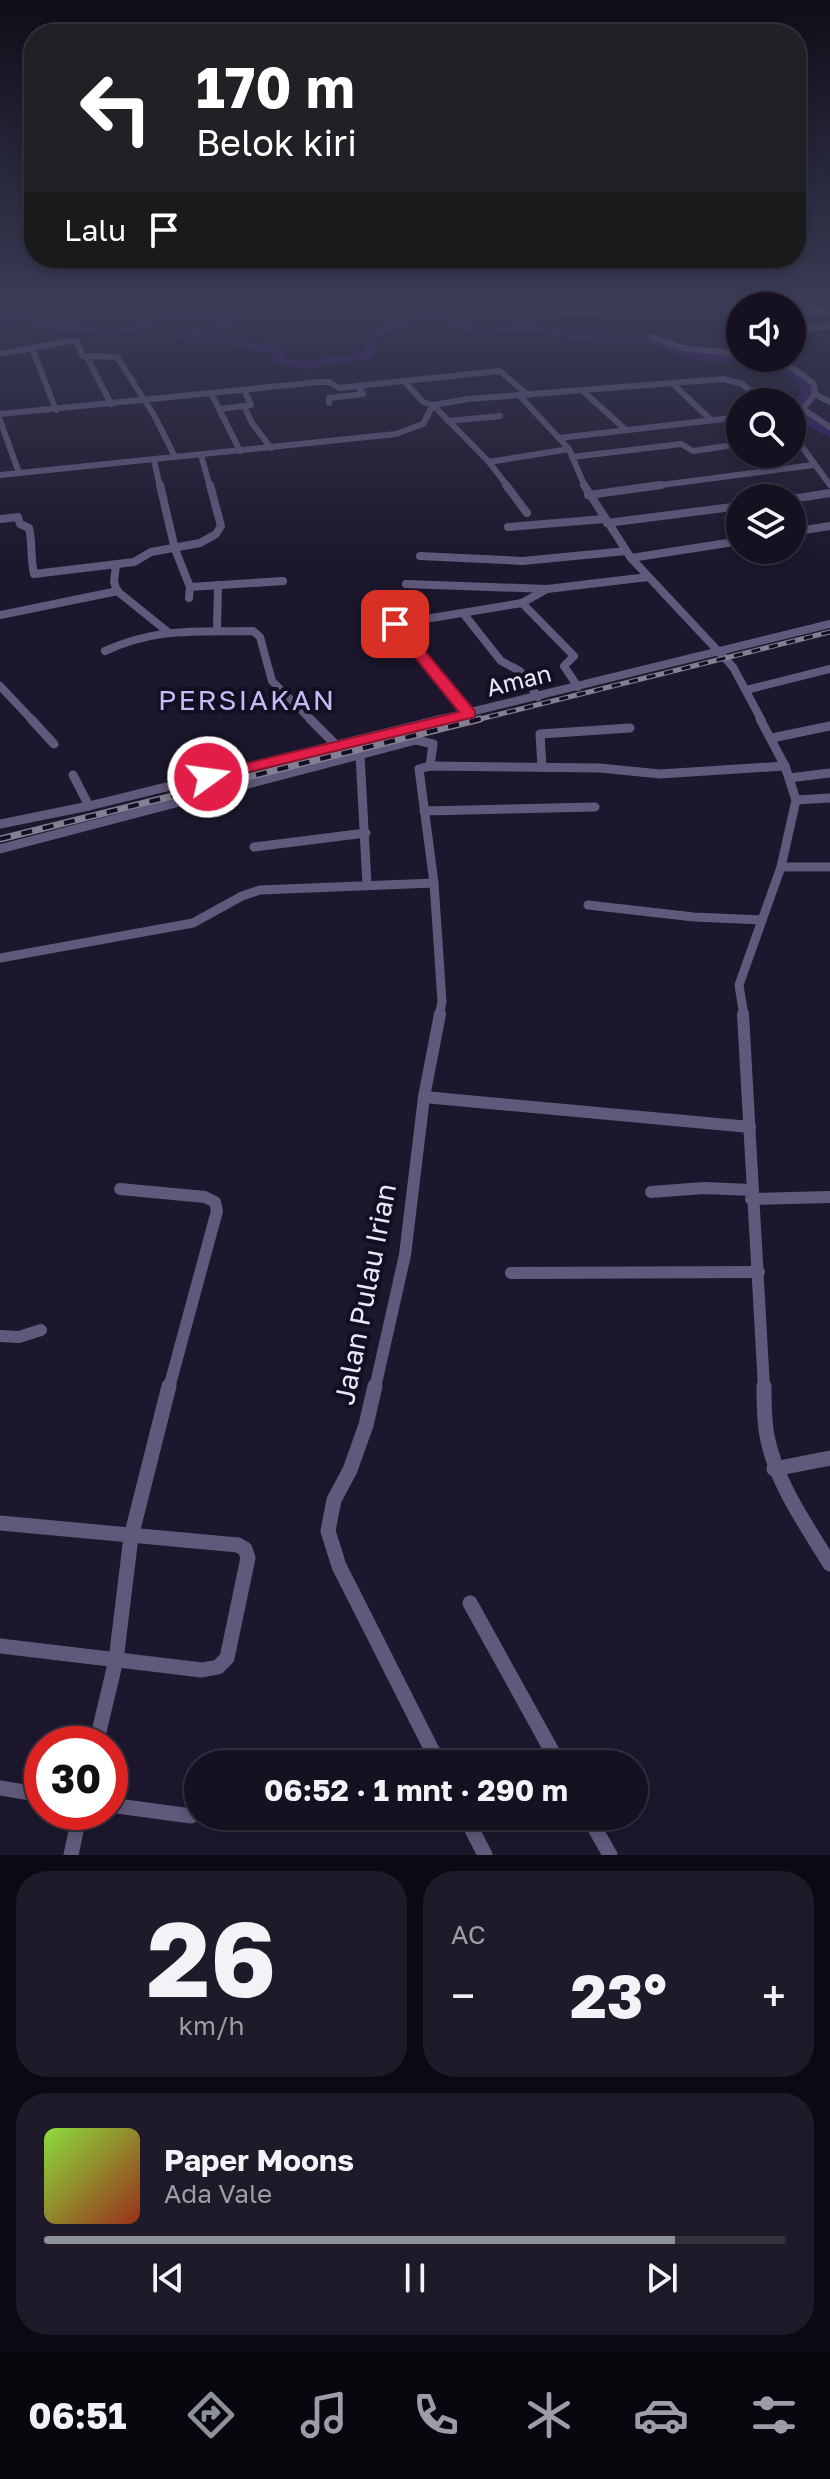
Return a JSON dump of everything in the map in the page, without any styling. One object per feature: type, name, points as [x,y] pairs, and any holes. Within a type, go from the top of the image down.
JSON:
[{"type":"street","points":[[47,388],[56,410]]},
{"type":"street","points":[[103,388],[111,404]]},
{"type":"street","points":[[135,388],[175,457]]},
{"type":"street","points":[[0,414],[267,388]]},
{"type":"street","points":[[329,403],[329,398],[363,394],[359,388]]},
{"type":"street","points":[[410,388],[423,402],[433,405],[627,388]]},
{"type":"street","points":[[516,388],[570,453],[588,495],[628,555],[720,652],[746,690],[785,766],[796,800],[781,867],[739,985],[750,1127],[751,1194],[759,1272],[766,1432],[774,1469],[785,1493],[830,1564]]},
{"type":"street","points":[[677,388],[711,420]]},
{"type":"street","points":[[817,388],[803,409],[830,427]]},
{"type":"street","points":[[219,409],[252,404],[244,390]]},
{"type":"street","points":[[584,392],[626,430]]},
{"type":"street","points":[[211,393],[240,451]]},
{"type":"street","points":[[815,394],[830,402]]},
{"type":"street","points":[[433,405],[489,462],[527,513]]},
{"type":"street","points":[[0,475],[409,431],[423,424],[433,405]]},
{"type":"street","points":[[244,406],[252,423],[271,448]]},
{"type":"street","points":[[448,421],[500,416]]},
{"type":"street","points":[[559,438],[726,418]]},
{"type":"street","points":[[0,420],[3,442],[19,473]]},
{"type":"street","points":[[489,462],[681,444],[692,451],[726,446]]},
{"type":"street","points":[[0,519],[18,517],[20,524],[29,528],[33,545],[29,553],[34,574],[134,562],[151,552],[214,538],[221,526],[201,455]]},
{"type":"street","points":[[806,455],[829,482]]},
{"type":"street","points":[[154,460],[175,549],[190,587],[189,598]]},
{"type":"street","points":[[588,495],[813,465]]},
{"type":"street","points":[[806,497],[830,493]]},
{"type":"street","points":[[508,527],[606,521],[726,508]]},
{"type":"street","points":[[806,530],[830,526]]},
{"type":"street","points":[[420,556],[523,561],[628,555],[726,543]]},
{"type":"street","points":[[116,565],[113,580],[118,591],[154,616],[168,632]]},
{"type":"street","points":[[406,584],[547,589],[648,577]]},
{"type":"street","points":[[190,587],[283,581]]},
{"type":"street","points":[[217,630],[218,585]]},
{"type":"street","points":[[383,626],[522,603],[547,589]]},
{"type":"street","points":[[0,615],[118,591]]},
{"type":"street","points":[[522,603],[574,656],[564,666],[578,687]]},
{"type":"street","points":[[463,613],[501,661],[520,671],[538,697]]},
{"type":"street","points":[[395,624],[469,714]]},
{"type":"street","name":"Aman","points":[[0,824],[89,806],[830,624]]},
{"type":"street","points":[[105,651],[135,637],[168,632],[244,629],[258,634],[272,681],[337,746]]},
{"type":"street","points":[[746,690],[770,686],[794,675],[830,669]]},
{"type":"street","points":[[0,686],[54,744]]},
{"type":"street","points":[[772,738],[830,726]]},
{"type":"street","points":[[542,767],[540,734],[630,728]]},
{"type":"street","points":[[0,849],[424,740],[433,744],[430,766],[600,768],[660,774],[785,766]]},
{"type":"street","points":[[360,755],[367,884]]},
{"type":"street","name":"Jalan Pulau Irian","points":[[430,766],[418,772],[434,883],[442,1002],[424,1097],[405,1255],[366,1425],[350,1470],[334,1500],[328,1531],[339,1566],[432,1750]]},
{"type":"street","points":[[789,778],[830,773]]},
{"type":"street","points":[[73,775],[89,806]]},
{"type":"street","points":[[796,800],[830,798]]},
{"type":"street","points":[[424,811],[595,807]]},
{"type":"street","points":[[254,847],[366,833]]},
{"type":"street","points":[[781,867],[830,867]]},
{"type":"street","points":[[0,958],[193,923],[218,912],[248,892],[434,883]]},
{"type":"street","points":[[588,905],[694,917],[762,920]]},
{"type":"street","points":[[424,1097],[750,1127]]},
{"type":"street","points":[[651,1192],[704,1188],[751,1194],[830,1197]]},
{"type":"street","points":[[100,1726],[116,1660],[131,1537],[217,1211],[215,1202],[205,1197],[120,1189]]},
{"type":"street","points":[[511,1273],[759,1272]]},
{"type":"street","points":[[0,1336],[19,1337],[41,1330]]},
{"type":"street","points":[[774,1469],[830,1458]]},
{"type":"street","points":[[0,1523],[238,1545],[245,1549],[248,1558],[227,1658],[218,1667],[202,1670],[0,1646]]},
{"type":"street","points":[[470,1603],[551,1750]]},
{"type":"street","points":[[0,1788],[24,1792]]},
{"type":"street","points":[[128,1807],[184,1815]]},
{"type":"street","points":[[71,1855],[76,1830]]},
{"type":"street","points":[[472,1830],[485,1855]]},
{"type":"street","points":[[596,1830],[610,1855]]},
{"type":"waterway","points":[[808,388],[809,392],[795,408],[797,416],[830,432]]},
{"type":"railway","points":[[472,721],[830,632]]},
{"type":"railway","points":[[472,721],[480,719]]},
{"type":"railway","points":[[0,839],[472,721]]},
{"type":"district","name":"PERSIAKAN","points":[[247,700]]},
{"type":"route","points":[[208,777],[469,714],[395,624]]}]
